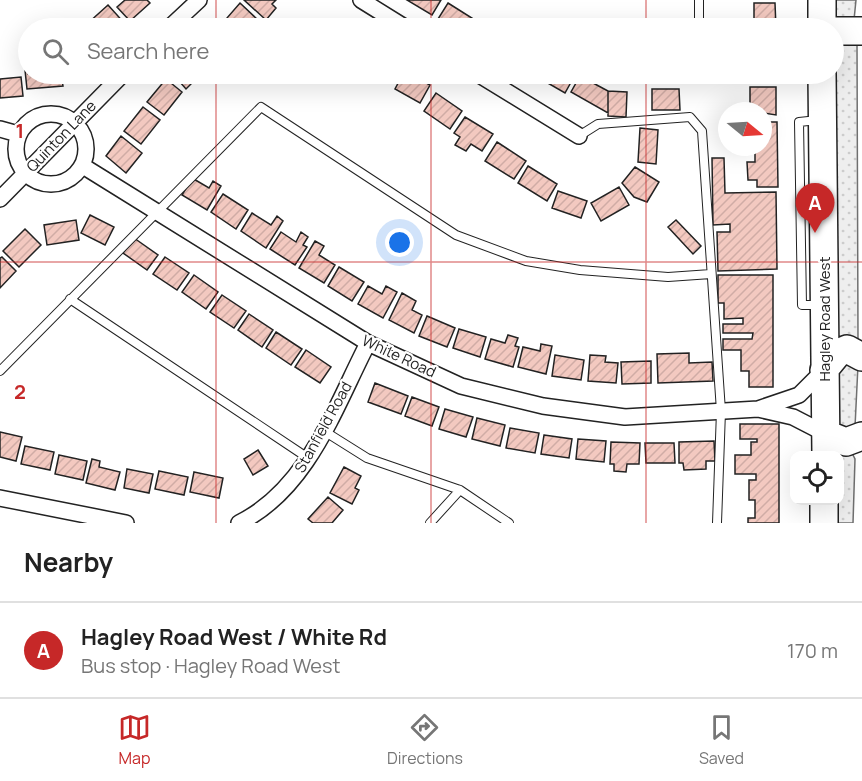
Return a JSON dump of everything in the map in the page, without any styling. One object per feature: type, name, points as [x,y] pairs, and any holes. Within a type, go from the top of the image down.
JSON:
[{"type":"highway","points":[[822,0],[822,18]]},
{"type":"highway","points":[[844,31],[862,32]]},
{"type":"highway","name":"Hagley Road West","points":[[822,84],[826,445]]},
{"type":"highway","points":[[824,370],[838,353],[847,349],[862,357]]},
{"type":"highway","points":[[826,445],[846,442],[862,436]]},
{"type":"highway","points":[[824,505],[824,523]]},
{"type":"street","points":[[180,18],[199,0]]},
{"type":"street","points":[[361,0],[390,18]]},
{"type":"street","name":"Quinton Lane","points":[[0,199],[113,84]]},
{"type":"street","points":[[494,84],[579,136]]},
{"type":"street","points":[[50,113],[74,121],[86,138],[87,154],[83,165],[73,178],[54,185],[25,173],[16,156],[18,134],[29,120],[50,113]]},
{"type":"street","points":[[0,129],[18,134]]},
{"type":"street","name":"White Road","points":[[83,165],[368,343],[461,386],[543,406],[625,417],[758,409],[799,395],[824,370]]},
{"type":"street","name":"Stanfield Road","points":[[239,523],[262,512],[280,496],[308,458],[368,343]]},
{"type":"street","name":"White Road","points":[[758,409],[793,417],[826,445]]},
{"type":"street","points":[[0,498],[126,523]]},
{"type":"lane","points":[[699,0],[699,18]]},
{"type":"lane","points":[[0,371],[261,107],[456,235],[496,250],[526,261],[580,270],[668,277],[711,274]]},
{"type":"lane","points":[[579,136],[598,124],[690,117],[702,131],[721,411],[717,523]]},
{"type":"lane","points":[[70,299],[308,458]]},
{"type":"lane","points":[[322,430],[367,458],[460,490],[509,523]]},
{"type":"lane","points":[[430,523],[460,490]]},
{"type":"shaded area","points":[[830,0],[856,0],[854,20],[833,18]]},
{"type":"shaded area","points":[[844,41],[857,43],[858,342],[839,343],[834,318],[834,84],[844,84]]},
{"type":"shaded area","points":[[848,358],[858,365],[855,427],[842,433],[836,423],[835,365]]},
{"type":"shaded area","points":[[851,451],[855,459],[853,523],[833,523],[834,505],[844,505],[844,452]]},
{"type":"building","points":[[125,0],[147,0],[150,3],[133,18],[127,18],[117,7]]},
{"type":"building","points":[[244,0],[276,0],[272,4],[276,8],[268,18],[264,18]]},
{"type":"building","points":[[407,0],[441,0],[432,15]]},
{"type":"building","points":[[240,3],[256,18],[227,18]]},
{"type":"building","points":[[448,3],[472,18],[439,18]]},
{"type":"building","points":[[754,3],[775,3],[776,18],[754,18]]},
{"type":"building","points":[[108,5],[120,18],[94,18]]},
{"type":"building","points":[[18,77],[18,84],[22,84],[23,96],[0,98],[0,79]]},
{"type":"building","points":[[26,84],[63,84],[63,86],[27,89]]},
{"type":"building","points":[[162,84],[172,84],[182,92],[164,115],[147,102]]},
{"type":"building","points":[[182,84],[191,84],[186,89]]},
{"type":"building","points":[[398,84],[430,85],[420,103],[395,89]]},
{"type":"building","points":[[549,84],[570,84],[565,93]]},
{"type":"building","points":[[576,84],[595,84],[608,91],[608,113],[571,92]]},
{"type":"building","points":[[750,87],[776,87],[776,115],[772,114],[772,102],[750,102]]},
{"type":"building","points":[[652,89],[679,89],[680,110],[652,110]]},
{"type":"building","points":[[608,91],[627,92],[626,117],[608,116]]},
{"type":"building","points":[[436,93],[462,111],[450,129],[424,111]]},
{"type":"building","points":[[143,107],[160,120],[141,144],[124,131]]},
{"type":"building","points":[[465,117],[493,134],[482,151],[471,144],[466,151],[455,145],[460,137],[454,133]]},
{"type":"building","points":[[772,122],[777,122],[778,187],[757,187],[757,180],[748,180],[747,162],[755,162],[755,156],[772,156]]},
{"type":"building","points":[[640,128],[658,130],[656,164],[638,162]]},
{"type":"building","points":[[121,136],[142,153],[126,173],[106,156]]},
{"type":"building","points":[[497,142],[526,161],[514,179],[485,161]]},
{"type":"building","points":[[712,158],[724,158],[725,193],[776,192],[777,269],[718,271],[717,232],[730,232],[730,224],[713,225]]},
{"type":"building","points":[[528,166],[557,184],[547,201],[518,183]]},
{"type":"building","points":[[635,167],[659,182],[647,202],[634,197],[622,183]]},
{"type":"building","points":[[192,178],[209,188],[213,181],[221,186],[207,210],[182,195]]},
{"type":"building","points":[[619,187],[629,205],[601,221],[591,203]]},
{"type":"building","points":[[558,191],[587,201],[581,218],[552,208]]},
{"type":"building","points":[[223,194],[248,210],[236,229],[211,212]]},
{"type":"building","points":[[252,213],[271,225],[277,216],[283,221],[266,248],[241,231]]},
{"type":"building","points":[[90,215],[114,227],[105,245],[81,233]]},
{"type":"building","points":[[76,220],[79,240],[47,245],[44,225]]},
{"type":"building","points":[[676,220],[701,246],[693,254],[668,227]]},
{"type":"building","points":[[25,229],[41,245],[19,267],[3,251]]},
{"type":"building","points":[[281,232],[296,242],[301,232],[308,237],[303,245],[307,247],[295,265],[270,249]]},
{"type":"building","points":[[134,238],[158,255],[147,270],[123,253]]},
{"type":"building","points":[[315,241],[324,246],[319,255],[335,265],[324,283],[299,268]]},
{"type":"building","points":[[2,257],[16,271],[0,288],[0,258]]},
{"type":"building","points":[[165,257],[189,273],[177,290],[153,274]]},
{"type":"building","points":[[339,267],[364,282],[352,301],[328,286]]},
{"type":"building","points":[[194,275],[218,292],[206,309],[182,292]]},
{"type":"building","points":[[718,275],[773,275],[773,387],[749,387],[749,371],[741,371],[741,350],[723,350],[723,339],[752,339],[753,333],[723,333],[723,324],[743,324],[743,318],[724,319],[724,303],[718,303]]},
{"type":"building","points":[[368,286],[382,294],[386,286],[397,292],[383,318],[358,304]]},
{"type":"building","points":[[402,293],[416,301],[412,310],[422,315],[414,333],[389,320]]},
{"type":"building","points":[[222,295],[246,311],[234,328],[210,312]]},
{"type":"building","points":[[249,314],[273,330],[262,347],[238,330]]},
{"type":"building","points":[[427,316],[455,328],[447,347],[419,336]]},
{"type":"building","points":[[459,329],[486,337],[480,357],[453,348]]},
{"type":"building","points":[[276,332],[302,349],[291,365],[266,348]]},
{"type":"building","points":[[508,335],[518,338],[515,346],[519,347],[513,367],[485,359],[491,339],[505,343]]},
{"type":"building","points":[[541,344],[552,346],[546,374],[518,367],[523,347],[540,351]]},
{"type":"building","points":[[306,350],[331,367],[320,383],[295,367]]},
{"type":"building","points":[[689,353],[689,363],[712,362],[713,381],[658,383],[657,354]]},
{"type":"building","points":[[555,355],[584,360],[581,380],[552,376]]},
{"type":"building","points":[[590,355],[606,356],[605,362],[618,363],[616,383],[588,381]]},
{"type":"building","points":[[651,361],[651,383],[622,384],[621,362]]},
{"type":"building","points":[[375,383],[408,396],[401,414],[368,402]]},
{"type":"building","points":[[412,397],[439,407],[432,426],[405,416]]},
{"type":"building","points":[[445,409],[473,417],[466,437],[439,429]]},
{"type":"building","points":[[477,418],[505,425],[500,446],[472,439]]},
{"type":"building","points":[[740,424],[779,424],[779,523],[748,523],[748,518],[755,518],[755,500],[749,500],[749,480],[756,480],[756,474],[735,474],[735,455],[751,455],[751,442],[757,442],[757,439],[740,439]]},
{"type":"building","points":[[510,428],[539,433],[535,453],[506,448]]},
{"type":"building","points":[[0,432],[22,437],[16,461],[0,457]]},
{"type":"building","points":[[544,435],[572,439],[569,458],[541,454]]},
{"type":"building","points":[[578,439],[606,441],[604,462],[576,459]]},
{"type":"building","points":[[714,441],[715,461],[706,461],[706,469],[684,470],[683,463],[679,463],[679,442]]},
{"type":"building","points":[[611,442],[640,443],[639,464],[627,464],[626,472],[614,471],[614,464],[610,464]]},
{"type":"building","points":[[645,443],[674,443],[675,463],[646,463]]},
{"type":"building","points":[[25,446],[54,452],[50,470],[21,464]]},
{"type":"building","points":[[258,450],[268,466],[253,475],[244,459]]},
{"type":"building","points":[[59,455],[87,461],[83,480],[55,474]]},
{"type":"building","points":[[92,459],[100,461],[99,467],[120,472],[115,490],[86,483]]},
{"type":"building","points":[[344,467],[361,476],[355,488],[359,490],[352,504],[330,493]]},
{"type":"building","points":[[127,469],[153,474],[149,493],[124,488]]},
{"type":"building","points":[[159,471],[188,477],[184,495],[155,489]]},
{"type":"building","points":[[194,472],[223,478],[219,498],[190,492]]},
{"type":"building","points":[[328,497],[343,510],[332,523],[313,523],[308,519]]},
{"type":"place","name":"Hagley Road West / White Rd","points":[[815,233]]}]
